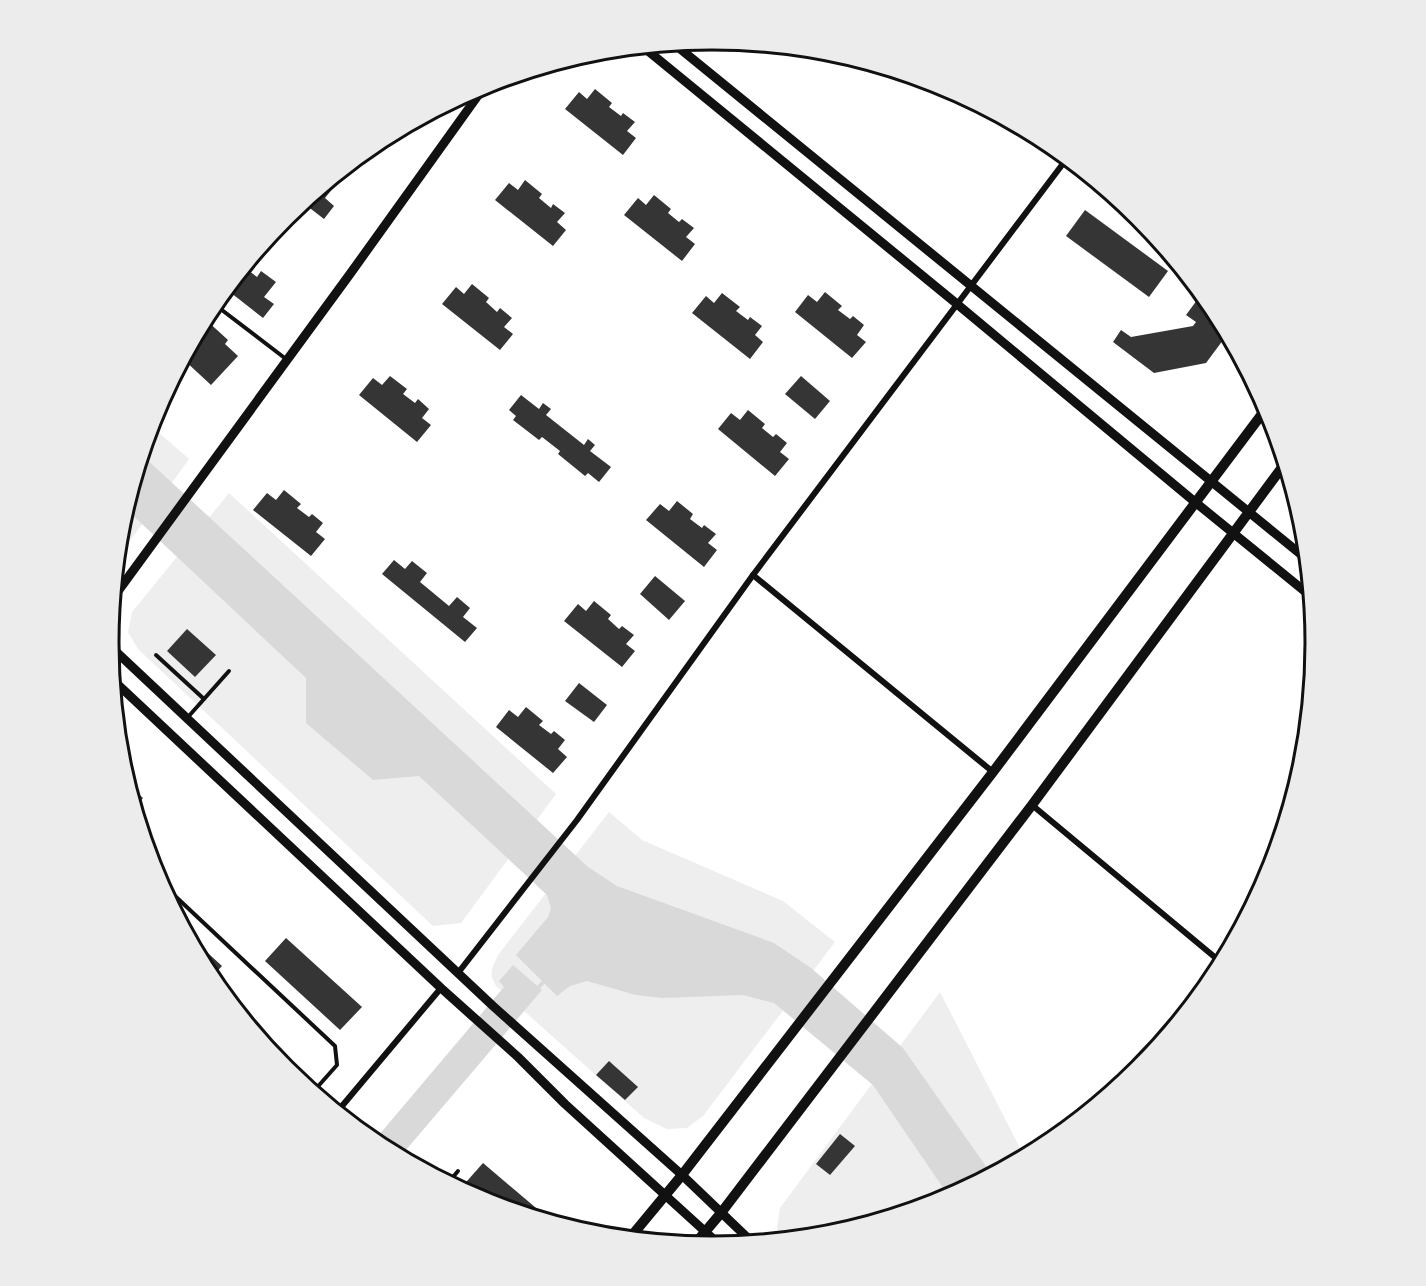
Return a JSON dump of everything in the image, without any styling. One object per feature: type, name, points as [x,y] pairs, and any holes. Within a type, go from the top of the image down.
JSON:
[{"type":"main road","points":[[636,1231],[682,1176],[993,772],[1261,416]]},
{"type":"main road","points":[[703,1236],[1032,805],[1280,470]]},
{"type":"street","points":[[683,51],[1299,553]]},
{"type":"street","points":[[651,53],[1304,591]]},
{"type":"street","points":[[123,585],[475,100]]},
{"type":"street","points":[[458,973],[577,820],[753,575],[1063,164]]},
{"type":"street","points":[[753,575],[993,772]]},
{"type":"street","points":[[120,655],[458,973],[745,1235]]},
{"type":"street","points":[[122,688],[441,988],[518,1057],[565,1104],[710,1236]]},
{"type":"street","points":[[1032,805],[1216,958]]},
{"type":"street","points":[[342,1106],[441,988]]},
{"type":"lane","points":[[222,310],[286,359]]},
{"type":"lane","points":[[156,655],[204,699]]},
{"type":"lane","points":[[188,717],[230,671]]},
{"type":"lane","points":[[178,899],[335,1046],[337,1065],[318,1086]]},
{"type":"lane","points":[[454,1176],[458,1171]]},
{"type":"shaded area","points":[[159,433],[189,459],[129,543],[140,489]]},
{"type":"shaded area","points":[[148,461],[588,867],[617,886],[774,943],[811,968],[903,1048],[987,1169],[944,1189],[873,1085],[774,1003],[743,995],[662,998],[636,995],[587,981],[570,986],[557,996],[516,955],[548,917],[551,908],[547,895],[419,776],[373,780],[306,723],[306,678],[134,516]]},
{"type":"shaded area","points":[[229,493],[556,794],[461,923],[433,926],[138,649],[128,632],[132,612]]},
{"type":"shaded area","points":[[609,812],[642,840],[783,901],[835,942],[703,1116],[687,1128],[667,1129],[644,1118],[496,986],[492,977],[498,955]]},
{"type":"shaded area","points":[[513,965],[542,990],[406,1150],[380,1134],[504,987],[499,981]]},
{"type":"shaded area","points":[[940,992],[1021,1150],[940,1191],[867,1216],[829,1225],[779,1232],[777,1228],[780,1208]]},
{"type":"building","points":[[595,89],[612,103],[609,107],[635,122],[627,131],[636,138],[623,155],[565,109],[579,92],[587,99]]},
{"type":"building","points":[[525,180],[542,194],[539,198],[551,208],[553,204],[565,213],[557,222],[566,230],[553,246],[495,200],[509,183],[518,190]]},
{"type":"building","points":[[333,188],[325,198],[334,206],[324,219],[310,208]]},
{"type":"building","points":[[654,195],[671,209],[668,213],[679,222],[682,219],[694,228],[686,237],[695,244],[682,261],[624,215],[638,198],[646,205]]},
{"type":"building","points":[[1085,210],[1168,271],[1149,297],[1066,236]]},
{"type":"building","points":[[261,271],[276,282],[264,297],[274,304],[263,318],[233,295],[250,272],[257,277]]},
{"type":"building","points":[[472,284],[489,298],[486,302],[497,312],[500,308],[512,318],[504,327],[513,334],[500,350],[442,304],[456,287],[464,294]]},
{"type":"building","points":[[825,292],[842,306],[838,310],[850,319],[853,316],[864,325],[857,335],[866,342],[852,358],[795,312],[808,295],[817,302]]},
{"type":"building","points":[[722,293],[740,307],[736,311],[762,326],[755,335],[763,342],[750,359],[692,313],[706,296],[714,303]]},
{"type":"building","points":[[1197,300],[1223,340],[1206,363],[1154,373],[1113,342],[1121,330],[1131,337],[1193,326],[1196,322],[1186,315]]},
{"type":"building","points":[[212,325],[228,340],[225,344],[238,356],[211,385],[189,365]]},
{"type":"building","points":[[390,376],[407,389],[403,394],[415,403],[418,399],[429,409],[422,418],[431,425],[417,442],[359,395],[373,378],[382,385]]},
{"type":"building","points":[[801,376],[830,401],[815,419],[785,394]]},
{"type":"building","points":[[521,395],[539,409],[543,403],[551,409],[546,415],[584,445],[588,439],[595,445],[590,451],[611,467],[599,482],[588,473],[585,476],[558,454],[560,451],[542,437],[539,440],[513,420],[516,416],[509,410]]},
{"type":"building","points":[[748,410],[765,424],[762,428],[773,437],[776,434],[787,443],[780,452],[789,459],[775,476],[718,429],[731,413],[740,420]]},
{"type":"building","points":[[284,490],[301,504],[297,508],[309,517],[312,514],[323,523],[316,532],[325,539],[311,556],[253,510],[267,493],[276,500]]},
{"type":"building","points":[[677,501],[693,514],[690,519],[716,534],[708,543],[717,550],[704,567],[646,520],[660,504],[669,511]]},
{"type":"building","points":[[394,560],[405,569],[412,561],[427,573],[420,582],[449,606],[457,597],[470,608],[463,617],[477,628],[465,642],[382,574]]},
{"type":"building","points":[[655,576],[685,601],[669,620],[640,594]]},
{"type":"building","points":[[594,601],[611,615],[608,619],[619,629],[622,626],[634,635],[626,644],[635,651],[622,667],[564,621],[578,604],[586,611]]},
{"type":"building","points":[[187,629],[216,655],[195,677],[167,651]]},
{"type":"building","points":[[579,683],[607,705],[594,722],[565,701]]},
{"type":"building","points":[[526,707],[543,721],[539,725],[551,734],[554,731],[565,740],[558,749],[567,757],[553,773],[496,727],[509,710],[518,717]]},
{"type":"building","points":[[286,938],[362,1007],[340,1030],[265,961]]},
{"type":"building","points":[[207,952],[222,966],[218,970]]},
{"type":"building","points":[[609,1061],[638,1087],[625,1100],[596,1075]]},
{"type":"building","points":[[840,1134],[855,1146],[830,1175],[816,1164]]},
{"type":"building","points":[[483,1163],[538,1210],[522,1205],[466,1182]]},
{"type":"waterway","points":[[535,991],[546,979]]}]
